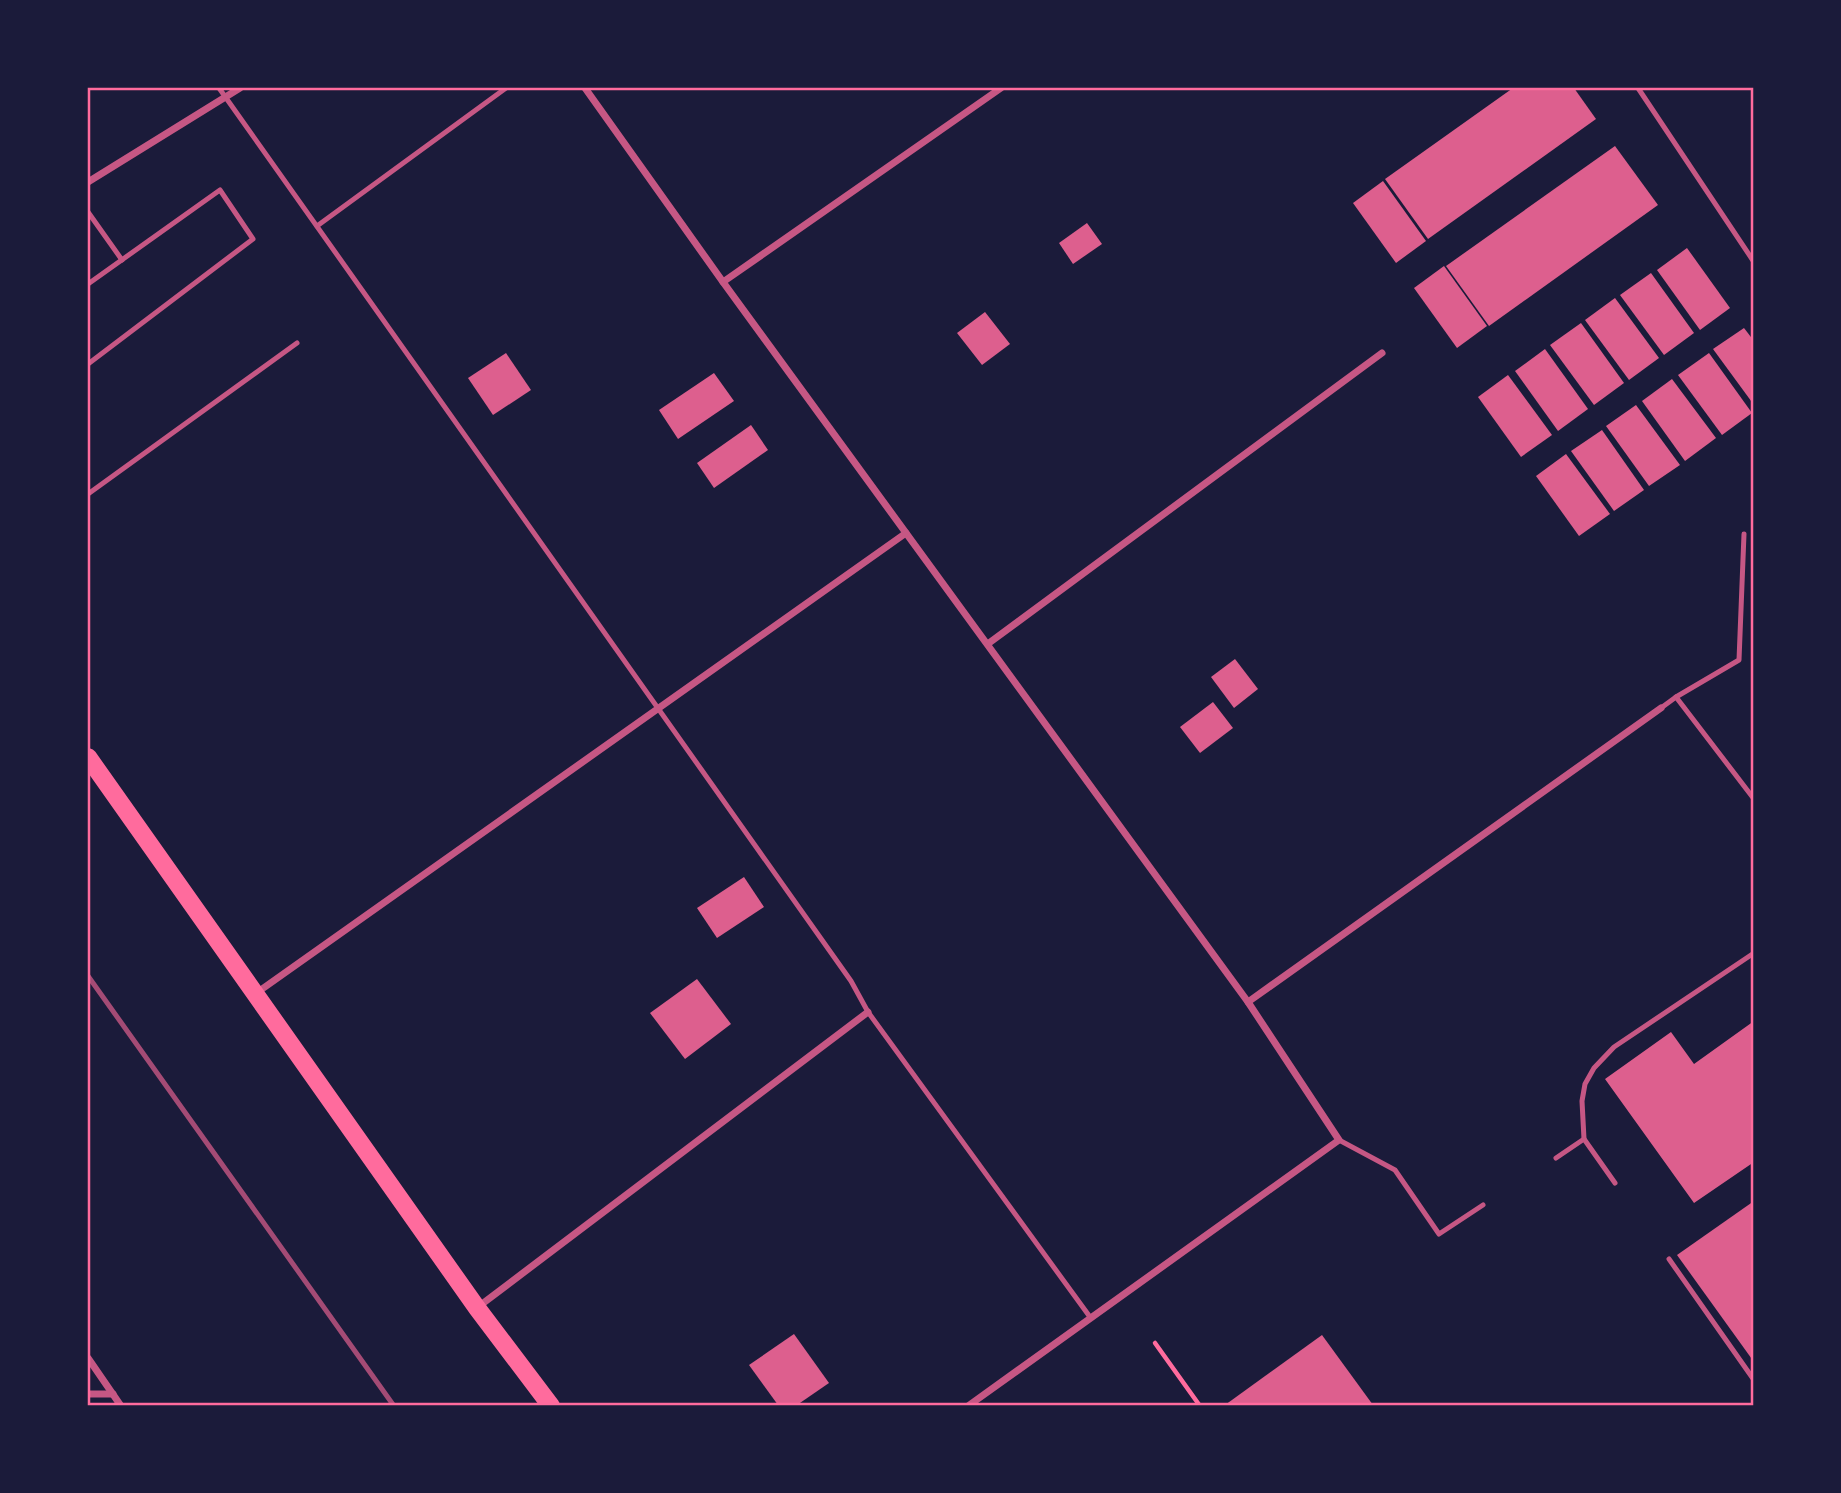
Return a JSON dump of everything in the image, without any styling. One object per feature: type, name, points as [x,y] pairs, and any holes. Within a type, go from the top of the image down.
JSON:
[{"type":"main road","points":[[88,757],[477,1308],[551,1405]]},
{"type":"street","points":[[88,182],[240,88]]},
{"type":"street","points":[[585,88],[723,282],[989,643],[1248,1002],[1339,1140],[968,1405]]},
{"type":"street","points":[[723,282],[1001,88]]},
{"type":"street","points":[[989,643],[1382,353]]},
{"type":"street","points":[[255,994],[906,533]]},
{"type":"street","points":[[1248,1002],[1661,708]]},
{"type":"street","points":[[477,1308],[868,1012]]},
{"type":"street","points":[[88,1358],[121,1405]]},
{"type":"street","points":[[88,1394],[113,1394]]},
{"type":"lane","points":[[219,88],[851,982],[868,1012],[1090,1317]]},
{"type":"lane","points":[[317,226],[506,88]]},
{"type":"lane","points":[[1638,88],[1754,262]]},
{"type":"lane","points":[[88,285],[220,190],[253,239],[88,364]]},
{"type":"lane","points":[[88,212],[122,260]]},
{"type":"lane","points":[[88,495],[296,343]]},
{"type":"lane","points":[[1661,708],[1739,660],[1744,534]]},
{"type":"lane","points":[[1676,697],[1754,799]]},
{"type":"lane","points":[[1615,1184],[1584,1139],[1582,1116],[1585,1084],[1604,1056],[1627,1038],[1754,953]]},
{"type":"lane","points":[[1556,1158],[1584,1139]]},
{"type":"lane","points":[[1339,1140],[1395,1170],[1439,1234],[1483,1205]]},
{"type":"lane","points":[[1669,1259],[1754,1380]]},
{"type":"path","points":[[1155,1343],[1200,1405]]},
{"type":"building","points":[[1513,88],[1574,88],[1596,119],[1428,239],[1385,179]]},
{"type":"building","points":[[1615,146],[1658,205],[1489,326],[1446,266]]},
{"type":"building","points":[[1383,181],[1426,241],[1396,263],[1353,203]]},
{"type":"building","points":[[1087,223],[1102,244],[1073,264],[1059,243]]},
{"type":"building","points":[[1687,248],[1730,308],[1700,330],[1657,270]]},
{"type":"building","points":[[1444,266],[1487,326],[1457,348],[1414,288]]},
{"type":"building","points":[[1651,273],[1694,333],[1664,355],[1620,295]]},
{"type":"building","points":[[1615,298],[1659,358],[1629,380],[1585,320]]},
{"type":"building","points":[[985,312],[1010,344],[982,365],[957,333]]},
{"type":"building","points":[[1581,323],[1624,383],[1594,405],[1550,345]]},
{"type":"building","points":[[1744,328],[1754,341],[1754,405],[1713,349]]},
{"type":"building","points":[[1545,349],[1588,409],[1558,431],[1515,371]]},
{"type":"building","points":[[506,353],[531,390],[493,415],[468,378]]},
{"type":"building","points":[[1709,353],[1752,413],[1722,435],[1678,375]]},
{"type":"building","points":[[714,373],[734,401],[678,439],[659,410]]},
{"type":"building","points":[[1508,375],[1552,435],[1521,457],[1478,397]]},
{"type":"building","points":[[1672,379],[1716,438],[1685,461],[1642,401]]},
{"type":"building","points":[[1636,405],[1680,465],[1649,486],[1606,426]]},
{"type":"building","points":[[751,425],[768,450],[714,488],[697,463]]},
{"type":"building","points":[[1602,430],[1644,490],[1614,511],[1571,451]]},
{"type":"building","points":[[1566,454],[1610,514],[1579,536],[1536,476]]},
{"type":"building","points":[[1235,659],[1258,689],[1234,708],[1211,677]]},
{"type":"building","points":[[1213,702],[1233,728],[1200,753],[1180,727]]},
{"type":"building","points":[[744,877],[764,907],[717,938],[697,908]]},
{"type":"building","points":[[697,979],[731,1024],[685,1059],[650,1013]]},
{"type":"building","points":[[1754,1021],[1754,1162],[1694,1203],[1605,1079],[1671,1032],[1694,1064]]},
{"type":"building","points":[[1754,1201],[1754,1362],[1677,1255]]},
{"type":"building","points":[[794,1334],[829,1383],[797,1405],[778,1405],[749,1365]]},
{"type":"building","points":[[1322,1335],[1373,1405],[1225,1405]]},
{"type":"railway","points":[[88,976],[394,1406]]}]
